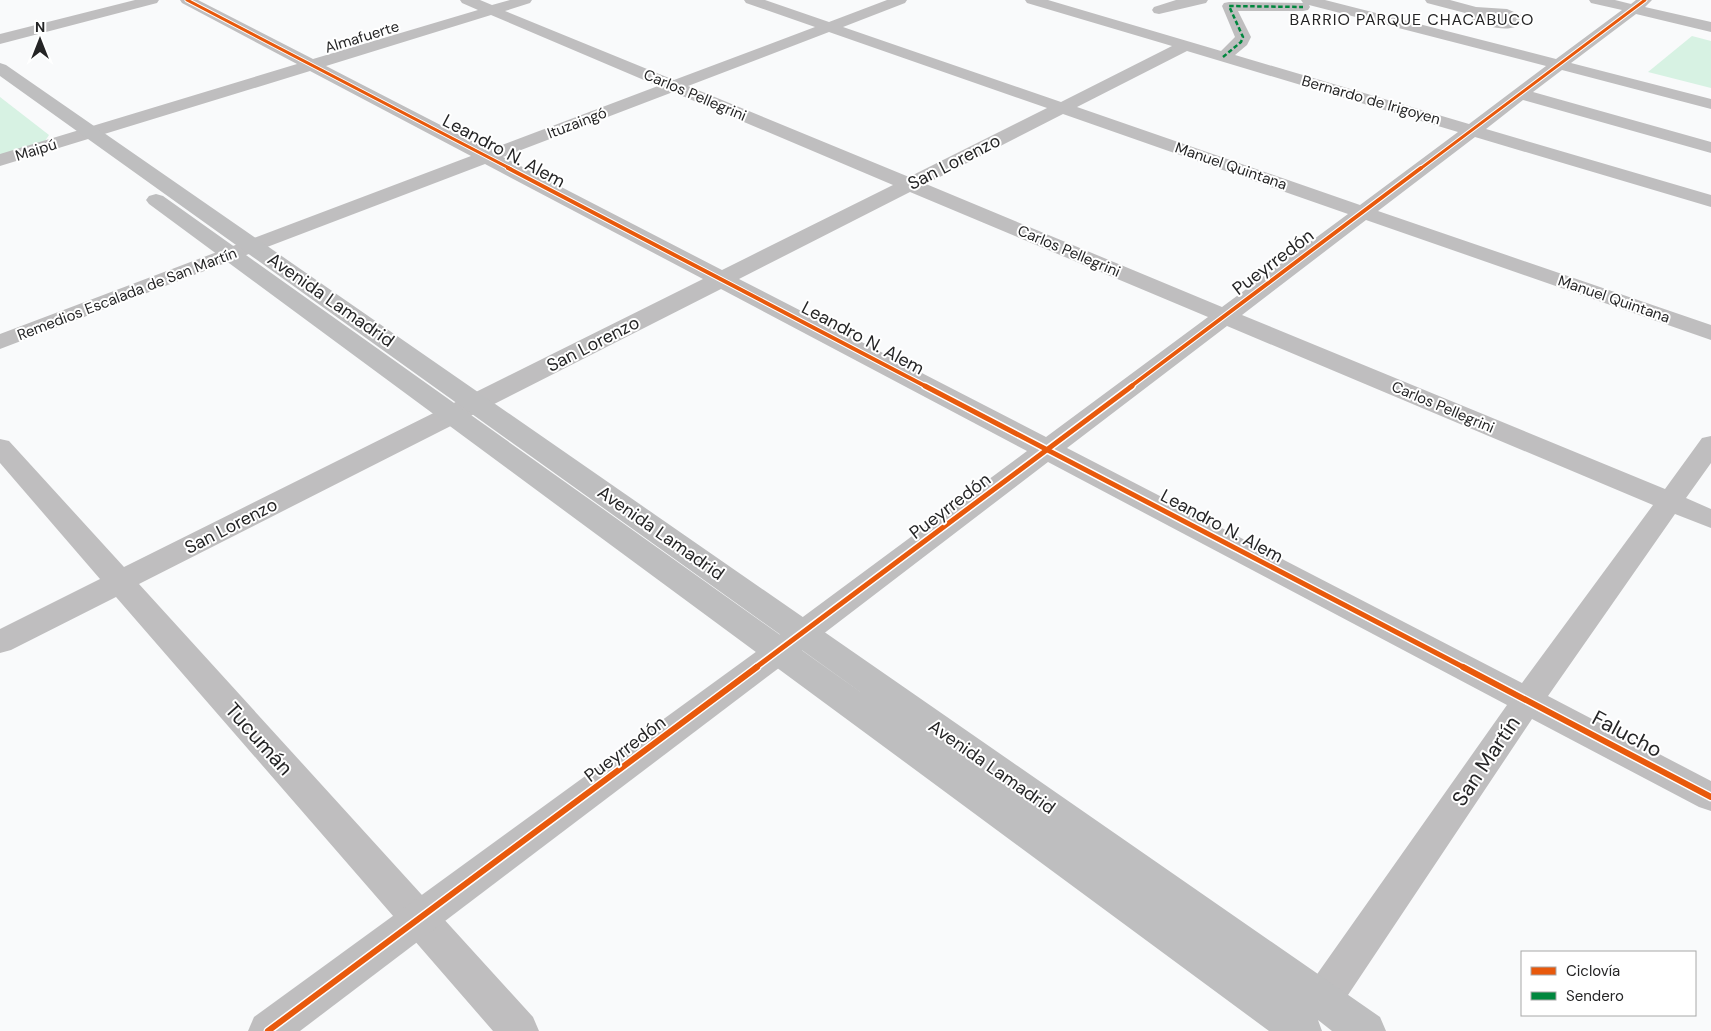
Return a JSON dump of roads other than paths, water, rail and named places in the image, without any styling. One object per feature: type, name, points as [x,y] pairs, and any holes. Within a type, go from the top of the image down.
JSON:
[{"type":"main road","name":"Avenida Lamadrid","points":[[0,68],[92,132],[243,250],[791,642],[1306,1023],[1366,1031]]},
{"type":"main road","name":"Avenida Lamadrid","points":[[0,87],[71,139],[243,250]]},
{"type":"street","points":[[0,31],[123,0]]},
{"type":"street","points":[[0,39],[152,0]]},
{"type":"street","name":"Leandro N. Alem","points":[[187,0],[1527,700]]},
{"type":"street","name":"Carlos Pellegrini","points":[[467,0],[1711,519]]},
{"type":"street","name":"Almafuerte","points":[[71,139],[525,0]]},
{"type":"street","name":"Manuel Quintana","points":[[751,0],[1711,333]]},
{"type":"street","name":"Ituzaingó","points":[[243,250],[900,0]]},
{"type":"street","name":"Bernardo de Irigoyen","points":[[1032,0],[1711,201]]},
{"type":"street","points":[[1165,40],[1161,30],[1159,5],[1173,5],[1201,0]]},
{"type":"street","points":[[1432,0],[1476,11]]},
{"type":"street","points":[[1596,0],[1639,4],[1711,27]]},
{"type":"street","points":[[1223,57],[1241,42],[1243,37],[1230,6],[1305,4],[1559,65],[1711,104]]},
{"type":"street","name":"Pueyrredón","points":[[268,1031],[791,642],[1639,4]]},
{"type":"street","name":"San Lorenzo","points":[[0,642],[1185,46]]},
{"type":"street","points":[[1520,94],[1711,148]]},
{"type":"street","name":"Maipú","points":[[0,160],[71,139]]},
{"type":"street","name":"Remedios Escalada de San Martín","points":[[0,342],[243,250]]},
{"type":"street","name":"San Martín","points":[[1306,1023],[1527,700],[1711,444]]},
{"type":"street","name":"Tucumán","points":[[0,447],[519,1031]]},
{"type":"street","name":"Falucho","points":[[1527,700],[1711,797]]},
{"type":"district","name":"BARRIO PARQUE CHACABUCO","points":[[1412,19]]}]
